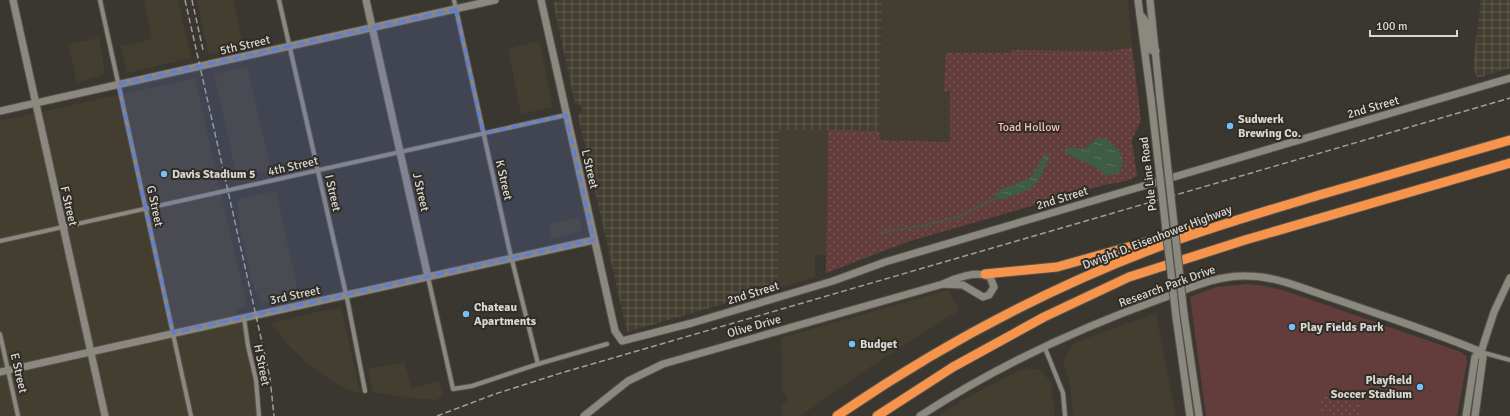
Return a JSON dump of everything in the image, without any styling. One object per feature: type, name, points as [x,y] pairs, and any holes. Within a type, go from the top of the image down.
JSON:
[{"type":"highway","name":"Dwight D. Eisenhower Highway","points":[[837,416],[890,379],[1020,306],[1135,256],[1226,223],[1510,140]]},
{"type":"highway","points":[[877,416],[952,367],[1044,317],[1129,277],[1246,240],[1510,163]]},
{"type":"highway","points":[[985,274],[1056,267],[1182,232],[1226,223]]},
{"type":"street","name":"F Street","points":[[12,0],[105,416]]},
{"type":"street","name":"G Street","points":[[100,0],[192,416]]},
{"type":"street","name":"I Street","points":[[279,0],[346,295],[365,391]]},
{"type":"street","name":"J Street","points":[[366,0],[453,389],[472,386],[538,364]]},
{"type":"street","name":"K Street","points":[[454,0],[483,133],[538,364]]},
{"type":"street","name":"5th Street","points":[[0,110],[495,0]]},
{"type":"street","name":"L Street","points":[[541,0],[615,331],[622,341]]},
{"type":"street","name":"Pole Line Road","points":[[1150,0],[1184,314],[1198,416]]},
{"type":"street","name":"Pole Line Road","points":[[1138,1],[1151,99],[1176,317],[1190,416]]},
{"type":"street","points":[[1140,15],[1147,25],[1150,50],[1156,51]]},
{"type":"street","name":"2nd Street","points":[[622,341],[692,323],[833,281],[885,262],[1510,78]]},
{"type":"street","name":"4th Street","points":[[0,241],[566,115]]},
{"type":"street","name":"3rd Street","points":[[0,372],[594,240]]},
{"type":"street","name":"Olive Drive","points":[[584,416],[628,381],[663,364],[943,284],[951,280],[985,274],[990,277],[994,284],[992,292],[986,296],[979,296],[963,285],[943,284]]},
{"type":"street","name":"Research Park Drive","points":[[920,416],[970,386],[1045,348],[1140,306],[1211,280],[1230,276],[1248,276],[1274,280],[1313,292],[1480,352]]},
{"type":"street","points":[[1466,416],[1475,357],[1480,352],[1494,312],[1510,278]]},
{"type":"street","name":"H Street","points":[[244,318],[248,346],[256,380],[259,416]]},
{"type":"street","name":"E Street","points":[[0,334],[18,416]]},
{"type":"street","points":[[538,364],[607,344]]},
{"type":"street","points":[[1045,348],[1063,393],[1065,416]]},
{"type":"street","points":[[1480,352],[1510,360]]},
{"type":"street","points":[[1475,416],[1483,357],[1480,352]]},
{"type":"highlighted area","points":[[456,9],[483,133],[566,115],[594,240],[173,333],[118,84]]},
{"type":"shaded area","points":[[144,0],[178,0],[191,58],[127,73],[120,46],[152,39]]},
{"type":"shaded area","points":[[197,0],[233,0],[243,46],[211,54],[208,52]]},
{"type":"shaded area","points":[[564,0],[882,0],[879,131],[779,130],[778,288],[627,332],[578,115],[582,112],[582,108],[581,105],[575,103],[553,2]]},
{"type":"shaded area","points":[[882,0],[1128,0],[1132,47],[1110,51],[1012,50],[1011,53],[944,91],[950,91],[950,142],[879,140]]},
{"type":"shaded area","points":[[1481,0],[1510,0],[1510,68],[1477,78],[1473,66]]},
{"type":"shaded area","points":[[99,38],[105,74],[77,83],[68,44]]},
{"type":"shaded area","points":[[539,41],[553,107],[521,114],[508,49]]},
{"type":"shaded area","points":[[247,66],[271,170],[237,178],[214,74]]},
{"type":"shaded area","points":[[195,78],[247,307],[236,309],[238,319],[244,318],[259,416],[0,416],[0,121]]},
{"type":"shaded area","points":[[779,130],[828,130],[826,255],[815,255],[815,277],[778,288]]},
{"type":"shaded area","points":[[276,191],[299,295],[261,303],[252,282],[240,229],[237,199]]},
{"type":"shaded area","points":[[579,217],[582,229],[580,232],[551,239],[548,225]]},
{"type":"shaded area","points":[[948,290],[959,310],[867,369],[800,416],[782,416],[782,405],[789,400],[782,390],[781,338]]},
{"type":"shaded area","points":[[341,308],[360,393],[348,390],[329,379],[307,363],[291,348],[271,323],[321,311]]},
{"type":"shaded area","points":[[1156,313],[1176,416],[1073,416],[1070,384],[1063,360],[1074,343]]},
{"type":"shaded area","points":[[404,362],[411,388],[439,381],[443,396],[436,400],[373,392],[368,369]]},
{"type":"shaded area","points":[[1030,368],[1042,371],[1051,383],[1055,416],[938,416],[966,398],[1018,371]]},
{"type":"green space","name":"Toad Hollow","points":[[1132,47],[1141,120],[1132,140],[1137,176],[1126,181],[1104,185],[907,242],[826,273],[828,130],[879,131],[880,140],[950,142],[950,91],[944,91],[946,53],[1011,53],[1011,50],[1110,51]]},
{"type":"green space","name":"Play Fields Park","points":[[1248,284],[1286,291],[1461,352],[1466,356],[1467,362],[1457,416],[1206,416],[1190,297],[1216,287]]},
{"type":"green space","points":[[1324,392],[1349,399],[1350,402],[1363,406],[1360,416],[1339,416],[1319,410]]},
{"type":"water","points":[[1102,138],[1109,141],[1119,151],[1123,159],[1119,173],[1107,176],[1097,168],[1064,151],[1066,148],[1086,148],[1096,139]]},
{"type":"water","points":[[1045,154],[1049,155],[1047,162],[1040,177],[1032,187],[1021,193],[1000,200],[996,198],[995,194],[1000,190],[1030,178]]},
{"type":"waterway","points":[[879,233],[926,225],[960,216],[996,198]]},
{"type":"railway","points":[[185,0],[270,378],[274,416]]},
{"type":"railway","points":[[192,0],[203,50]]},
{"type":"railway","points":[[437,416],[495,394],[561,373],[1510,98]]},
{"type":"place","name":"Sudwerk Brewing Co.","points":[[1230,126]]},
{"type":"place","name":"Davis Stadium 5","points":[[164,174]]},
{"type":"place","name":"Chateau Apartments","points":[[466,314]]},
{"type":"place","name":"Play Fields Park","points":[[1292,327]]},
{"type":"place","name":"Budget","points":[[852,344]]},
{"type":"place","name":"Playfield Soccer Stadium","points":[[1420,387]]}]
